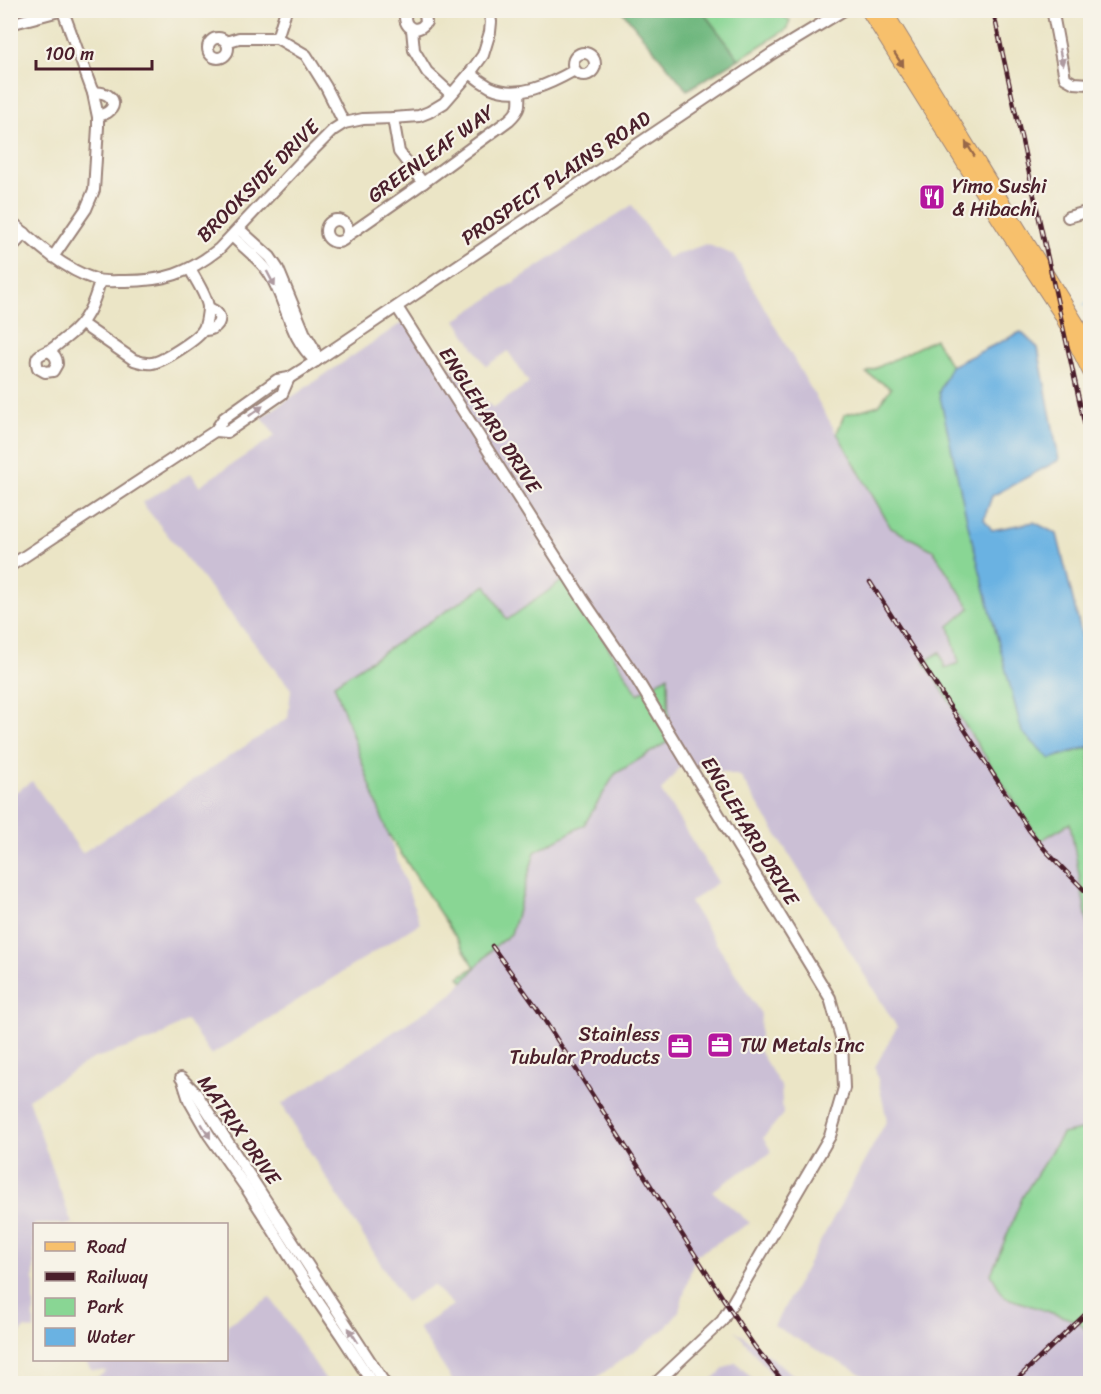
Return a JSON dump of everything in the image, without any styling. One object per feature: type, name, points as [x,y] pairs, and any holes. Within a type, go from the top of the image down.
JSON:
[{"type":"main road","points":[[868,10],[1061,314],[1090,372]]},
{"type":"main road","points":[[884,10],[1090,345]]},
{"type":"street","points":[[277,38],[286,10]]},
{"type":"street","points":[[409,10],[405,15],[405,20],[408,27],[412,29],[420,28],[426,22],[423,10]]},
{"type":"street","name":"BROOKSIDE DRIVE","points":[[10,220],[53,257],[100,281],[161,279],[190,269],[219,249],[333,130],[344,123],[363,119],[419,116],[439,106],[470,73],[483,55],[491,22],[489,10]]},
{"type":"street","name":"PROSPECT PLAINS ROAD","points":[[10,566],[215,431],[227,432],[282,394],[289,378],[773,53],[844,10]]},
{"type":"street","points":[[1054,10],[1065,78],[1074,83],[1090,84]]},
{"type":"street","points":[[10,24],[63,11],[93,93],[98,117],[94,190],[86,209],[53,257]]},
{"type":"street","points":[[412,29],[414,50],[427,72],[451,94]]},
{"type":"street","points":[[226,42],[239,38],[277,38],[306,55],[326,87],[344,123]]},
{"type":"street","points":[[470,73],[490,87],[519,92],[538,88],[575,70]]},
{"type":"street","points":[[93,93],[101,91],[111,97],[111,109],[98,117]]},
{"type":"street","name":"GREENLEAF WAY","points":[[347,236],[517,113],[520,105],[519,92]]},
{"type":"street","points":[[393,118],[399,152],[423,183]]},
{"type":"street","points":[[1068,217],[1090,211]]},
{"type":"street","points":[[235,232],[268,271],[302,347],[316,361]]},
{"type":"street","points":[[10,249],[25,233]]},
{"type":"street","points":[[82,324],[134,360],[154,363],[163,360],[204,330],[208,308],[190,269]]},
{"type":"street","points":[[48,351],[82,324],[94,303],[100,281]]},
{"type":"street","name":"ENGLEHARD DRIVE","points":[[397,307],[582,598],[633,673],[813,969],[830,998],[842,1041],[844,1088],[830,1136],[722,1321],[655,1383]]},
{"type":"street","name":"MATRIX DRIVE","points":[[373,1383],[247,1189],[209,1135],[189,1100],[182,1078],[196,1093],[385,1383]]},
{"type":"shaded area","points":[[632,205],[667,258],[706,244],[734,255],[891,528],[933,550],[970,608],[960,663],[944,668],[940,652],[924,663],[1039,841],[1070,823],[1090,937],[1090,1128],[1062,1134],[1023,1196],[1004,1297],[1079,1322],[1090,1335],[1090,1383],[877,1383],[774,1326],[887,1120],[875,1067],[897,1027],[740,776],[683,763],[661,791],[718,882],[690,902],[761,1014],[759,1051],[781,1086],[783,1114],[763,1138],[772,1152],[712,1191],[750,1223],[695,1256],[679,1311],[665,1329],[589,1383],[454,1383],[418,1328],[453,1305],[433,1285],[405,1302],[282,1104],[452,994],[494,947],[511,934],[535,852],[583,825],[615,774],[669,741],[667,677],[639,694],[507,620],[485,586],[334,684],[420,923],[211,1055],[187,1020],[155,1039],[92,1059],[28,1099],[72,1223],[33,1223],[33,1330],[25,1328],[11,1344],[11,795],[32,781],[82,853],[288,718],[291,689],[142,503],[191,473],[199,486],[275,436],[262,417],[403,322],[493,408],[529,383],[508,351],[486,366],[456,320]]},
{"type":"shaded area","points":[[270,1297],[328,1383],[88,1383],[107,1371],[91,1370],[86,1361],[228,1361],[228,1324]]},
{"type":"shaded area","points":[[735,1330],[804,1383],[779,1383]]},
{"type":"shaded area","points":[[736,1362],[756,1383],[708,1383],[725,1368]]},
{"type":"green space","points":[[622,11],[702,11],[739,59],[687,90]]},
{"type":"green space","points":[[702,11],[774,11],[790,20],[787,29],[739,59]]},
{"type":"green space","points":[[935,339],[951,366],[939,392],[1050,759],[1090,747],[1090,937],[1070,823],[1040,841],[924,662],[940,652],[945,668],[959,663],[949,626],[970,608],[933,550],[891,528],[837,433],[844,415],[879,405],[891,388],[866,373]]},
{"type":"green space","points":[[565,579],[638,694],[668,676],[669,741],[615,774],[584,825],[535,852],[511,934],[494,947],[463,982],[459,977],[475,967],[387,832],[334,684],[486,585],[507,620]]},
{"type":"green space","points":[[1090,1128],[1090,1335],[1079,1322],[1004,1297],[991,1274],[1023,1196],[1062,1134]]},
{"type":"water","points":[[1021,332],[1038,348],[1059,460],[992,496],[984,519],[992,530],[1034,522],[1057,534],[1090,669],[1090,746],[1050,759],[1022,732],[968,525],[939,392],[951,366]]},
{"type":"waterway","points":[[1084,305],[1090,303]]},
{"type":"railway","points":[[993,10],[1090,449]]},
{"type":"railway","points":[[870,582],[1029,830],[1090,896]]},
{"type":"railway","points":[[492,946],[538,1010],[744,1331],[785,1384]]},
{"type":"railway","points":[[1012,1384],[1090,1310]]},
{"type":"place","name":"Yimo Sushi & Hibachi","points":[[932,197]]},
{"type":"place","name":"TW Metals Inc","points":[[720,1045]]},
{"type":"place","name":"Stainless Tubular Products","points":[[680,1046]]}]
